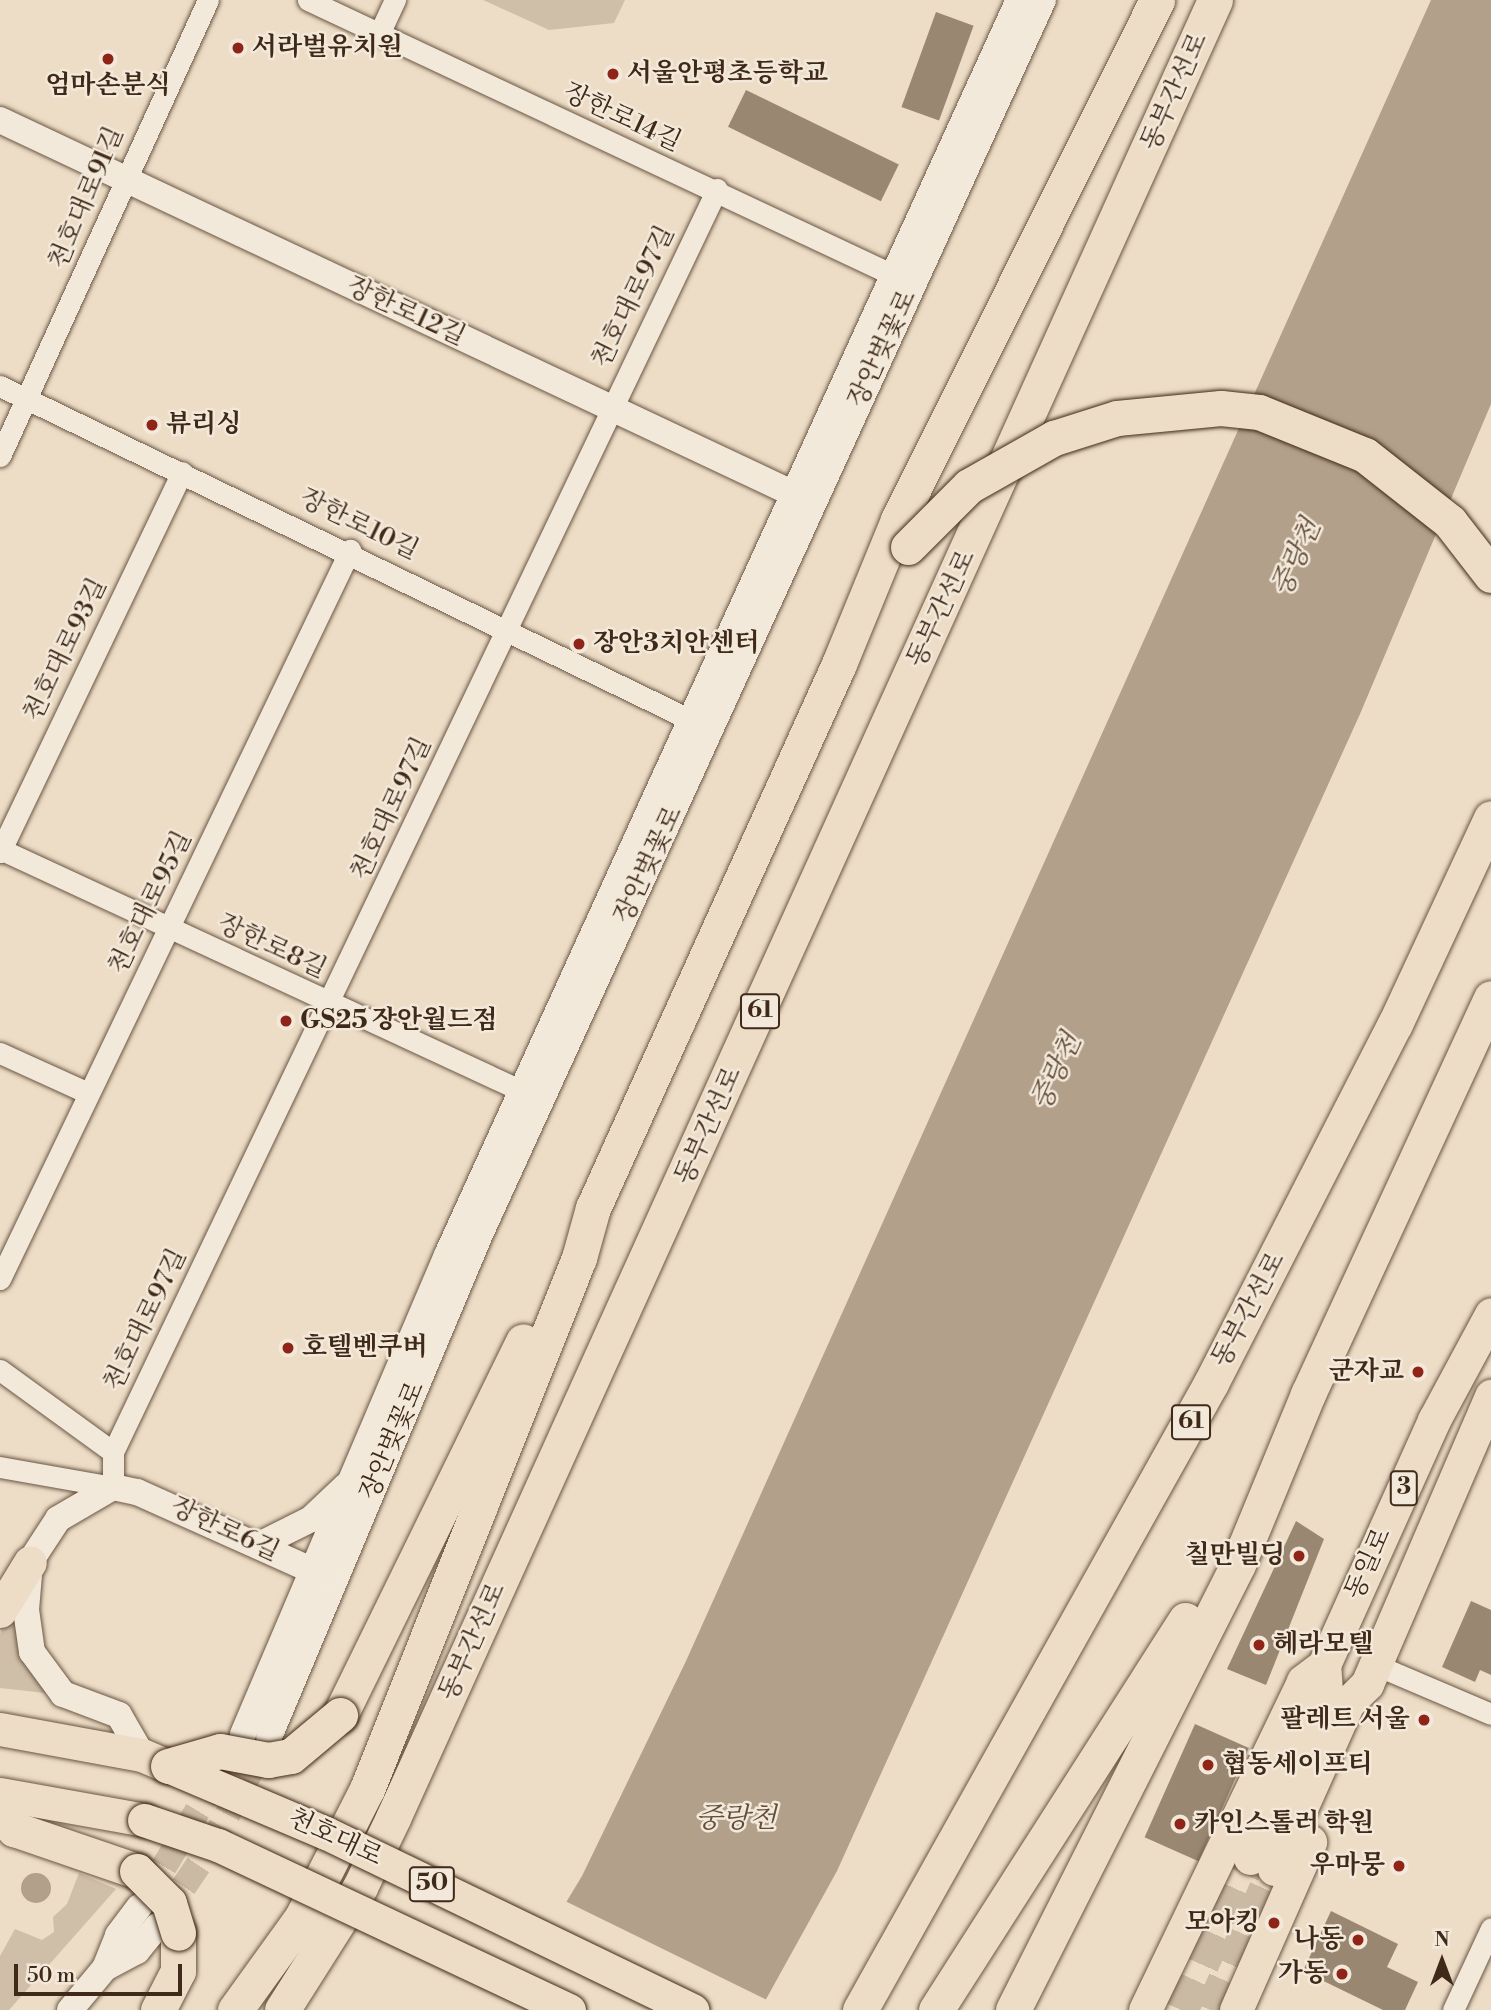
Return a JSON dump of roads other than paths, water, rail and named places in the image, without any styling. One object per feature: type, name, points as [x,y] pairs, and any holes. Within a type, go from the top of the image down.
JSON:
[{"type":"highway","points":[[155,1760],[219,1751],[268,1760],[291,1756],[340,1715],[593,1208],[839,664],[898,520],[1157,0]]},
{"type":"highway","name":"동부간선로","points":[[282,2010],[360,1887],[393,1818],[1215,0]]},
{"type":"highway","points":[[839,664],[908,547],[969,486],[1054,438],[1117,418],[1221,408],[1259,412],[1366,455],[1450,522],[1491,575]]},
{"type":"highway","name":"동부간선로","points":[[860,2010],[1217,1372],[1395,1024],[1491,818]]},
{"type":"highway","points":[[1013,2010],[1238,1564],[1262,1495],[1491,998]]},
{"type":"highway","points":[[235,2010],[302,1917],[367,1789],[579,1258],[593,1208]]},
{"type":"highway","points":[[936,2010],[1262,1495]]},
{"type":"highway","points":[[0,1805],[14,1829],[138,1871],[169,1903],[168,1930],[178,1971],[158,2010]]},
{"type":"main road","name":"동일로","points":[[1491,1314],[1434,1420],[1324,1665],[1326,1691],[1262,1864],[1348,1703],[1371,1675],[1491,1396]]},
{"type":"main road","points":[[0,1611],[30,1562]]},
{"type":"main road","points":[[1146,2010],[1303,1681],[1324,1665]]},
{"type":"main road","points":[[1244,2007],[1365,1710],[1371,1675]]},
{"type":"main road","name":"천호대로","points":[[0,1729],[155,1760],[326,1833],[692,2010]]},
{"type":"main road","name":"50","points":[[0,1794],[144,1820],[218,1845],[569,2010]]},
{"type":"street","name":"천호대로91길","points":[[0,456],[130,182],[133,158],[208,0]]},
{"type":"street","name":"장한로14길","points":[[308,0],[717,189],[904,280]]},
{"type":"street","points":[[379,34],[395,0]]},
{"type":"street","name":"장안벚꽃로","points":[[904,280],[1019,0]]},
{"type":"street","name":"장안벚꽃로","points":[[256,1735],[481,1232],[803,498],[904,280],[1043,0]]},
{"type":"street","name":"장한로12길","points":[[0,120],[611,410],[803,498]]},
{"type":"street","name":"천호대로97길","points":[[113,1451],[330,1005],[717,189]]},
{"type":"street","name":"장한로10길","points":[[0,386],[350,550],[691,720]]},
{"type":"street","name":"천호대로93길","points":[[0,850],[182,472]]},
{"type":"street","name":"장안벚꽃로","points":[[325,1576],[353,1479],[522,1091],[691,720],[803,498]]},
{"type":"street","name":"천호대로95길","points":[[0,1279],[88,1093],[170,930],[350,550]]},
{"type":"street","name":"장한로8길","points":[[0,850],[330,1005],[522,1091]]},
{"type":"street","points":[[0,1053],[88,1093]]},
{"type":"street","points":[[0,1370],[113,1451],[113,1487]]},
{"type":"street","points":[[0,1466],[113,1487]]},
{"type":"street","points":[[259,1545],[311,1518],[353,1479]]},
{"type":"street","points":[[113,1487],[58,1518],[30,1562],[26,1626],[43,1673],[63,1694],[119,1715],[155,1760]]},
{"type":"street","name":"장한로6길","points":[[113,1487],[165,1502],[325,1576]]},
{"type":"street","points":[[1371,1675],[1491,1714]]},
{"type":"street","points":[[71,2010],[106,1968],[118,1935],[139,1907]]},
{"type":"street","points":[[1453,2010],[1491,1928]]},
{"type":"street","points":[[106,1968],[138,1951],[168,1930]]},
{"type":"water","name":"중랑천","points":[[1431,0],[1491,0],[1491,404],[1360,714],[837,1871],[760,2010],[501,2010],[582,1876],[686,1661]]},
{"type":"water","points":[[36,1873],[42,1874],[50,1882],[50,1894],[42,1902],[36,1903],[30,1902],[22,1894],[21,1888],[22,1882],[30,1874]]},
{"type":"tunnel","points":[[144,1900],[241,1738]]},
{"type":"tunnel","points":[[162,1919],[209,1849],[265,1744]]},
{"type":"tunnel","points":[[1182,2010],[1250,1858]]},
{"type":"tunnel","points":[[1211,2010],[1274,1869]]},
{"type":"place","name":"서라벌유치원","points":[[238,48]]},
{"type":"place","name":"엄마손분식","points":[[108,59]]},
{"type":"place","name":"서울안평초등학교","points":[[613,74]]},
{"type":"place","name":"뷰리싱","points":[[152,425]]},
{"type":"place","name":"장안3치안센터","points":[[579,644]]},
{"type":"place","name":"GS25 장안월드점","points":[[286,1021]]},
{"type":"place","name":"호텔벤쿠버","points":[[288,1348]]},
{"type":"place","name":"군자교","points":[[1418,1372]]},
{"type":"place","name":"칠만빌딩","points":[[1299,1556]]},
{"type":"place","name":"헤라모텔","points":[[1259,1645]]},
{"type":"place","name":"팔레트 서울","points":[[1424,1720]]},
{"type":"place","name":"협동세이프티","points":[[1208,1765]]},
{"type":"place","name":"카인스톨러 학원","points":[[1180,1824]]},
{"type":"place","name":"우마뭉","points":[[1399,1866]]},
{"type":"place","name":"모아킹","points":[[1274,1923]]},
{"type":"place","name":"나동","points":[[1358,1940]]},
{"type":"place","name":"가동","points":[[1342,1974]]}]
